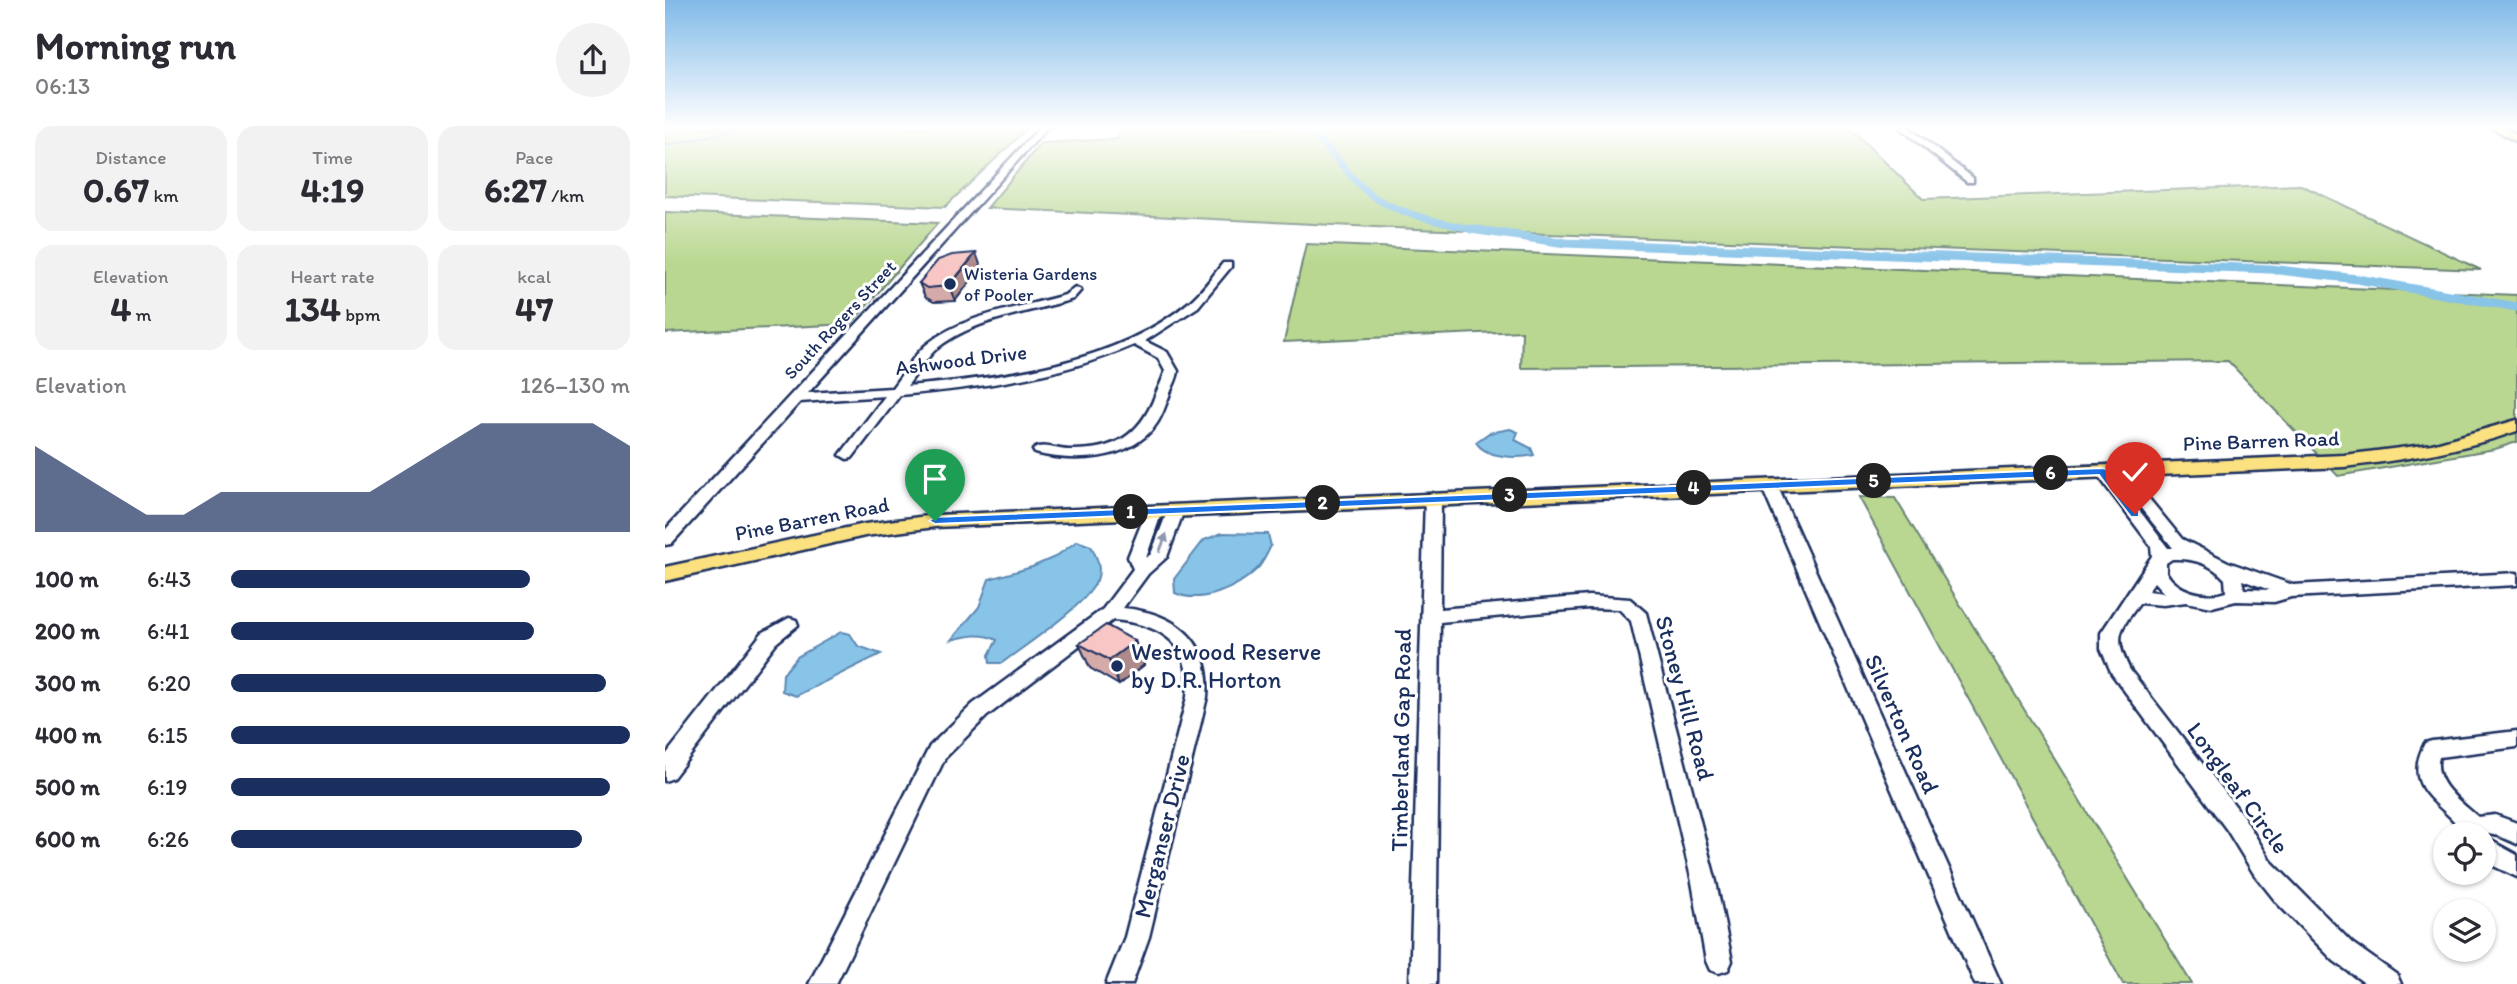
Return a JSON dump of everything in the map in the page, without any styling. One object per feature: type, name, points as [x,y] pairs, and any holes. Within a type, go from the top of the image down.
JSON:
[{"type":"main road","name":"Pine Barren Road","points":[[665,574],[865,530],[923,522],[1433,498],[2344,461],[2399,455],[2484,438],[2517,425]]},
{"type":"street","name":"South Rogers Street","points":[[665,540],[1001,173]]},
{"type":"street","points":[[1961,173],[1970,180]]},
{"type":"street","name":"Ashwood Drive","points":[[793,398],[964,385],[1013,378],[1072,362],[1133,340],[1189,308],[1227,265]]},
{"type":"street","points":[[847,455],[929,349],[941,339],[965,328],[1069,297],[1075,290]]},
{"type":"street","points":[[1040,450],[1060,456],[1090,454],[1131,439],[1150,423],[1172,372],[1170,363],[1163,356],[1133,340]]},
{"type":"street","points":[[2110,471],[2176,543],[2248,578],[2291,591]]},
{"type":"street","points":[[2110,471],[2159,545],[2158,561],[2163,582],[2186,596],[2211,602],[2222,601],[2234,595],[2274,596],[2291,591],[2517,579]]},
{"type":"street","name":"Silverton Road","points":[[1769,485],[1988,984]]},
{"type":"street","name":"Timberland Gap Road","points":[[1423,984],[1433,498]]},
{"type":"street","points":[[822,984],[937,752],[980,710],[1109,613],[1142,570],[1158,556],[1176,510]]},
{"type":"street","points":[[1142,570],[1137,557],[1154,511]]},
{"type":"street","points":[[2158,561],[2177,552],[2199,556]]},
{"type":"street","name":"Longleaf Circle","points":[[2158,561],[2136,596],[2113,621],[2109,634],[2111,654],[2122,674],[2235,823],[2262,867],[2343,952],[2388,984]]},
{"type":"street","points":[[2218,564],[2235,580],[2237,588],[2234,595]]},
{"type":"street","points":[[2136,596],[2163,599],[2186,596]]},
{"type":"street","name":"Stoney Hill Road","points":[[1430,616],[1588,601],[1624,603],[1640,618],[1701,869],[1719,961]]},
{"type":"street","name":"Merganser Drive","points":[[1109,613],[1132,614],[1168,627],[1191,649],[1200,671],[1199,686],[1137,937],[1119,984]]},
{"type":"street","points":[[665,772],[769,638],[789,625]]},
{"type":"street","points":[[2466,822],[2435,788],[2425,769],[2428,754],[2432,749],[2449,746],[2517,739]]},
{"type":"street","points":[[2496,826],[2517,834]]},
{"type":"street","points":[[2496,857],[2517,866]]},
{"type":"green space","points":[[665,173],[981,173],[945,207],[665,196]]},
{"type":"green space","points":[[1016,173],[1896,173],[1923,199],[2301,185],[2481,270],[1416,229],[987,208]]},
{"type":"green space","points":[[665,212],[938,223],[851,324],[665,333]]},
{"type":"green space","points":[[1306,244],[2517,295],[2517,442],[2495,449],[2338,476],[2228,361],[1521,368],[1522,331],[1284,342]]},
{"type":"green space","points":[[1859,497],[1895,498],[2192,984],[2123,984]]},
{"type":"water","points":[[1510,429],[1518,432],[1515,440],[1531,448],[1534,455],[1511,457],[1494,454],[1476,442],[1489,433]]},
{"type":"water","points":[[1222,533],[1268,534],[1271,546],[1258,568],[1229,588],[1207,596],[1175,593],[1174,579],[1204,540]]},
{"type":"water","points":[[1077,541],[1091,546],[1098,565],[1098,577],[1084,599],[1056,623],[1002,663],[990,663],[989,655],[997,640],[980,635],[951,640],[979,607],[989,579],[1032,567],[1055,557]]},
{"type":"water","points":[[841,632],[850,634],[858,646],[881,654],[796,696],[782,691],[783,674],[797,657]]},
{"type":"building","points":[[976,253],[949,286],[927,288],[919,283],[938,260],[952,255]]},
{"type":"building","points":[[1106,625],[1135,641],[1109,660],[1079,644]]},
{"type":"waterway","points":[[1348,173],[1366,191],[1390,206],[1420,217],[1480,231]]},
{"type":"waterway","points":[[1471,229],[1566,243],[2270,269],[2357,279],[2517,307]]},
{"type":"place","name":"Wisteria Gardens of Pooler","points":[[950,284]]},
{"type":"place","name":"Westwood Reserve by D.R. Horton","points":[[1117,666]]},
{"type":"route","points":[[935,521],[2102,471],[2135,514]]}]
